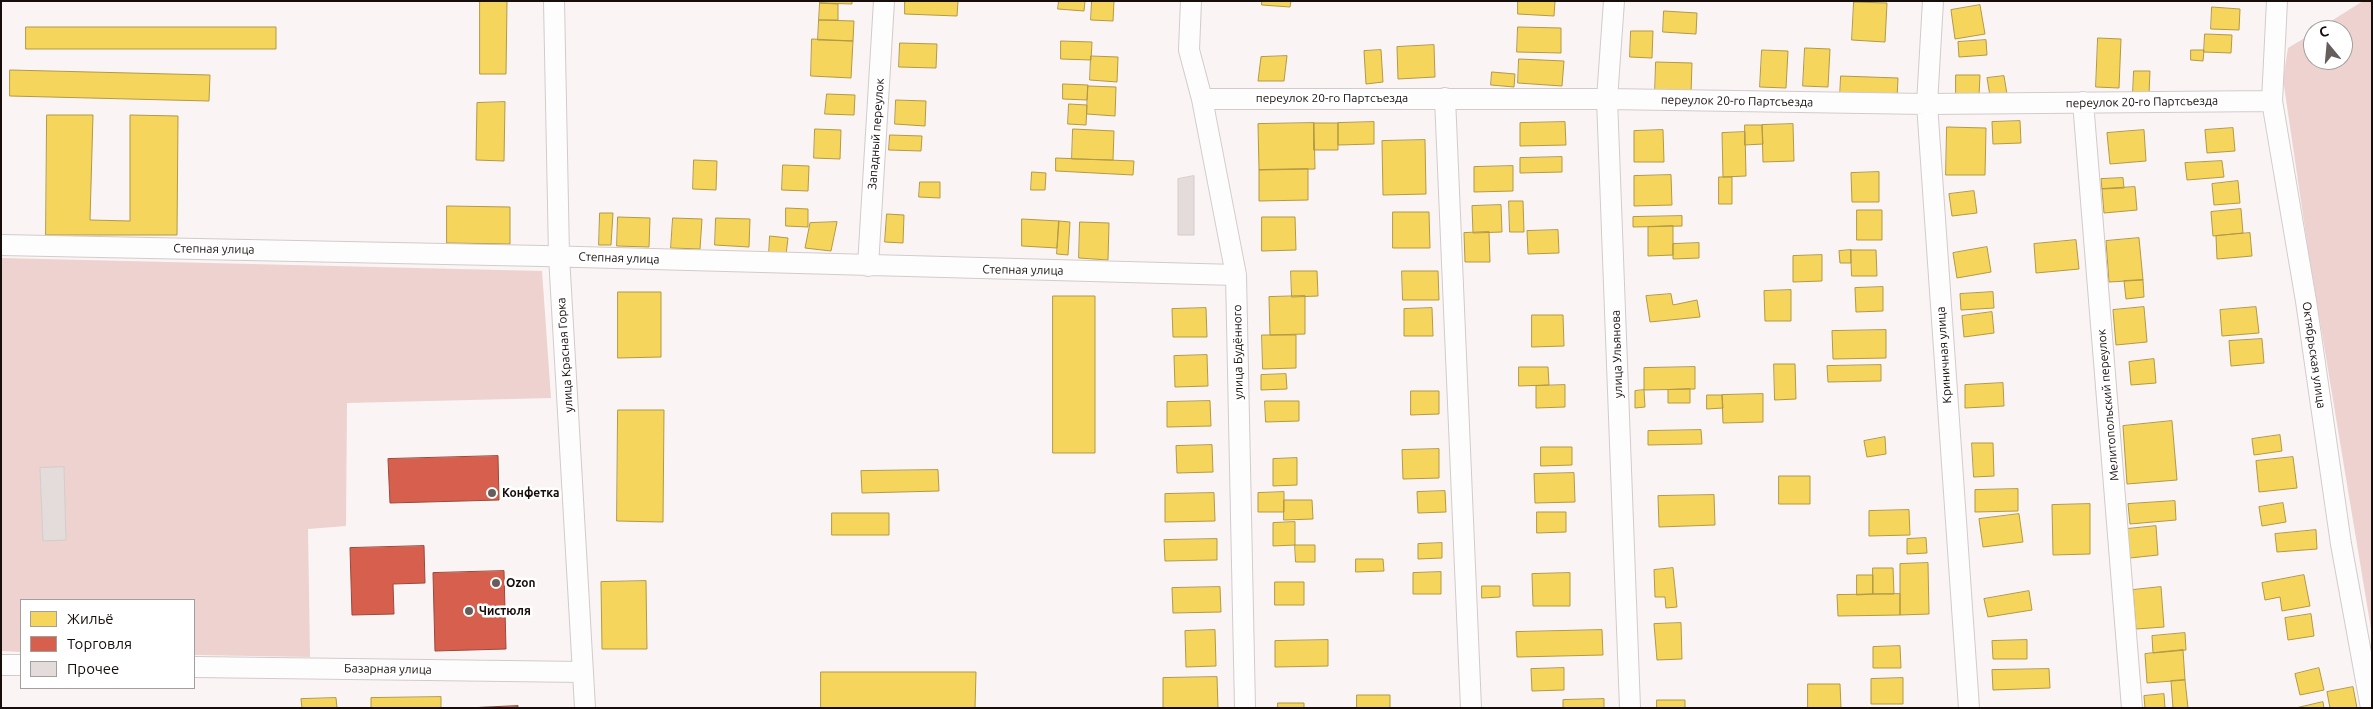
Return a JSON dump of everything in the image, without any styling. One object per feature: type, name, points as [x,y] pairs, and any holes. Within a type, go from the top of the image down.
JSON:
[{"type":"street","name":"улица Красная Горка","points":[[554,1],[559,256],[586,708]]},
{"type":"street","name":"Западный переулок","points":[[868,266],[884,1]]},
{"type":"street","name":"улица Будённого","points":[[1191,1],[1189,50],[1202,99],[1236,275],[1245,708]]},
{"type":"street","name":"улица Ульянова","points":[[1614,1],[1607,99],[1630,708]]},
{"type":"street","name":"Криничная улица","points":[[1932,1],[1927,104],[1969,708]]},
{"type":"street","name":"Октябрьская улица","points":[[2277,1],[2272,101],[2306,301],[2341,544],[2371,708]]},
{"type":"street","points":[[1445,98],[1471,708]]},
{"type":"street","name":"переулок 20-го Партсъезда","points":[[1202,99],[1607,99],[1927,104],[2272,101]]},
{"type":"street","name":"Мелитопольский переулок","points":[[2083,102],[2132,708]]},
{"type":"street","name":"Степная улица","points":[[1,245],[559,256],[1236,275]]},
{"type":"street","points":[[1,665],[20,665]]},
{"type":"street","name":"Базарная улица","points":[[195,667],[583,672]]},
{"type":"shaded area","points":[[2363,1],[2372,1],[2372,635],[2308,249],[2283,79],[2288,48],[2303,39],[2303,70],[2353,70],[2353,20],[2333,20]]},
{"type":"shaded area","points":[[1,258],[542,271],[551,398],[347,403],[346,526],[308,529],[310,657],[195,655],[195,599],[20,599],[20,652],[1,651]]},
{"type":"building: Жильё","points":[[480,1],[507,1],[506,74],[480,74]]},
{"type":"building: Жильё","points":[[820,1],[852,1],[852,4],[820,3]]},
{"type":"building: Жильё","points":[[905,1],[958,1],[957,16],[905,14]]},
{"type":"building: Жильё","points":[[1059,1],[1085,1],[1084,11],[1058,9]]},
{"type":"building: Жильё","points":[[1092,1],[1114,1],[1113,21],[1091,20]]},
{"type":"building: Жильё","points":[[1262,1],[1291,1],[1290,7],[1262,5]]},
{"type":"building: Жильё","points":[[1518,1],[1555,1],[1554,16],[1518,14]]},
{"type":"building: Жильё","points":[[1854,2],[1887,3],[1885,42],[1852,40]]},
{"type":"building: Жильё","points":[[820,3],[838,4],[838,20],[819,20]]},
{"type":"building: Жильё","points":[[1980,5],[1985,34],[1955,39],[1951,10]]},
{"type":"building: Жильё","points":[[2212,7],[2240,9],[2239,30],[2211,29]]},
{"type":"building: Жильё","points":[[1664,11],[1697,13],[1696,34],[1663,32]]},
{"type":"building: Жильё","points":[[819,20],[854,21],[853,41],[818,40]]},
{"type":"building: Жильё","points":[[26,27],[276,27],[276,49],[26,49]]},
{"type":"building: Жильё","points":[[1518,27],[1561,28],[1561,53],[1517,52]]},
{"type":"building: Жильё","points":[[1631,31],[1653,31],[1652,58],[1630,57]]},
{"type":"building: Жильё","points":[[2205,34],[2232,35],[2231,53],[2204,52]]},
{"type":"building: Жильё","points":[[2098,38],[2121,39],[2119,88],[2096,87]]},
{"type":"building: Жильё","points":[[812,39],[853,41],[851,78],[811,76]]},
{"type":"building: Жильё","points":[[1986,40],[1987,55],[1959,57],[1958,42]]},
{"type":"building: Жильё","points":[[1061,41],[1092,42],[1091,60],[1061,59]]},
{"type":"building: Жильё","points":[[900,43],[937,44],[936,68],[899,67]]},
{"type":"building: Жильё","points":[[1434,45],[1435,77],[1398,79],[1397,47]]},
{"type":"building: Жильё","points":[[1805,48],[1830,49],[1828,87],[1803,86]]},
{"type":"building: Жильё","points":[[1381,50],[1383,82],[1366,84],[1364,51]]},
{"type":"building: Жильё","points":[[1762,50],[1788,51],[1786,88],[1760,87]]},
{"type":"building: Жильё","points":[[2191,50],[2204,50],[2203,61],[2191,60]]},
{"type":"building: Жильё","points":[[1091,56],[1118,57],[1117,82],[1090,80]]},
{"type":"building: Жильё","points":[[1287,56],[1284,81],[1258,81],[1261,57]]},
{"type":"building: Жильё","points":[[1519,59],[1564,61],[1562,86],[1518,83]]},
{"type":"building: Жильё","points":[[1656,62],[1692,63],[1691,94],[1655,93]]},
{"type":"building: Жильё","points":[[10,70],[210,75],[209,101],[10,96]]},
{"type":"building: Жильё","points":[[2134,71],[2150,71],[2149,94],[2133,93]]},
{"type":"building: Жильё","points":[[1492,72],[1515,74],[1514,87],[1491,85]]},
{"type":"building: Жильё","points":[[1956,75],[1980,75],[1979,96],[1956,96]]},
{"type":"building: Жильё","points":[[1841,76],[1898,78],[1897,99],[1840,97]]},
{"type":"building: Жильё","points":[[2004,76],[2007,94],[1990,96],[1987,78]]},
{"type":"building: Жильё","points":[[1063,84],[1088,85],[1087,100],[1063,99]]},
{"type":"building: Жильё","points":[[1088,86],[1116,87],[1115,116],[1087,114]]},
{"type":"building: Жильё","points":[[827,94],[855,95],[854,115],[825,114]]},
{"type":"building: Жильё","points":[[896,100],[926,101],[925,126],[895,124]]},
{"type":"building: Жильё","points":[[505,102],[504,161],[476,160],[477,103]]},
{"type":"building: Жильё","points":[[1069,104],[1087,105],[1086,125],[1068,124]]},
{"type":"building: Жильё","points":[[47,115],[93,115],[90,220],[130,221],[130,115],[178,116],[177,235],[46,235]]},
{"type":"building: Жильё","points":[[2020,121],[2021,143],[1993,144],[1992,122]]},
{"type":"building: Жильё","points":[[1374,122],[1374,144],[1338,145],[1338,123]]},
{"type":"building: Жильё","points":[[1565,122],[1566,145],[1520,146],[1520,123]]},
{"type":"building: Жильё","points":[[1314,123],[1338,123],[1338,150],[1314,150]]},
{"type":"building: Жильё","points":[[1314,123],[1315,169],[1259,170],[1258,124]]},
{"type":"building: Жильё","points":[[1793,124],[1794,161],[1763,162],[1762,125]]},
{"type":"building: Жильё","points":[[1745,125],[1762,125],[1763,144],[1745,145]]},
{"type":"building: Жильё","points":[[1947,127],[1986,128],[1985,175],[1946,175]]},
{"type":"building: Жильё","points":[[2233,128],[2235,151],[2207,153],[2205,130]]},
{"type":"building: Жильё","points":[[815,129],[841,130],[840,159],[814,158]]},
{"type":"building: Жильё","points":[[1073,129],[1114,131],[1113,160],[1072,159]]},
{"type":"building: Жильё","points":[[1663,130],[1664,162],[1634,162],[1634,131]]},
{"type":"building: Жильё","points":[[2144,130],[2146,161],[2110,164],[2107,133]]},
{"type":"building: Жильё","points":[[1745,132],[1746,176],[1723,177],[1722,133]]},
{"type":"building: Жильё","points":[[890,135],[922,136],[921,151],[889,150]]},
{"type":"building: Жильё","points":[[1425,140],[1426,194],[1383,195],[1382,141]]},
{"type":"building: Жильё","points":[[1562,157],[1562,172],[1520,173],[1520,158]]},
{"type":"building: Жильё","points":[[1056,158],[1134,161],[1133,175],[1056,171]]},
{"type":"building: Жильё","points":[[694,160],[717,161],[716,190],[693,189]]},
{"type":"building: Жильё","points":[[2222,161],[2224,177],[2187,180],[2185,163]]},
{"type":"building: Жильё","points":[[783,165],[809,166],[808,191],[782,190]]},
{"type":"building: Жильё","points":[[1513,166],[1513,191],[1474,192],[1474,167]]},
{"type":"building: Жильё","points":[[1308,169],[1308,200],[1259,201],[1259,170]]},
{"type":"building: Жильё","points":[[1032,172],[1046,173],[1045,190],[1031,190]]},
{"type":"building: Жильё","points":[[1879,172],[1879,202],[1852,202],[1851,173]]},
{"type":"building: Жильё","points":[[1671,175],[1672,205],[1634,206],[1634,176]]},
{"type":"building: Жильё","points":[[1719,177],[1732,177],[1732,204],[1719,204]]},
{"type":"building: Жильё","points":[[2123,178],[2124,188],[2102,189],[2101,179]]},
{"type":"building: Жильё","points":[[2238,181],[2240,203],[2214,205],[2212,184]]},
{"type":"building: Жильё","points":[[920,182],[940,182],[940,198],[919,197]]},
{"type":"building: Жильё","points":[[2135,187],[2137,210],[2104,213],[2102,189]]},
{"type":"building: Жильё","points":[[1974,191],[1977,213],[1952,216],[1949,194]]},
{"type":"building: Жильё","points":[[1509,201],[1523,201],[1524,232],[1510,232]]},
{"type":"building: Жильё","points":[[1501,205],[1502,232],[1473,233],[1472,206]]},
{"type":"building: Жильё","points":[[447,206],[510,207],[510,244],[447,243]]},
{"type":"building: Жильё","points":[[786,208],[808,209],[808,227],[786,226]]},
{"type":"building: Жильё","points":[[2241,209],[2243,233],[2213,236],[2211,212]]},
{"type":"building: Жильё","points":[[1857,210],[1882,210],[1882,240],[1857,240]]},
{"type":"building: Жильё","points":[[1393,212],[1429,212],[1430,248],[1393,248]]},
{"type":"building: Жильё","points":[[600,213],[613,213],[611,245],[599,245]]},
{"type":"building: Жильё","points":[[887,214],[904,215],[903,243],[885,242]]},
{"type":"building: Жильё","points":[[1682,216],[1682,226],[1633,227],[1633,217]]},
{"type":"building: Жильё","points":[[618,217],[650,218],[649,247],[617,246]]},
{"type":"building: Жильё","points":[[1262,217],[1295,217],[1296,250],[1262,251]]},
{"type":"building: Жильё","points":[[673,218],[702,219],[700,249],[671,248]]},
{"type":"building: Жильё","points":[[716,218],[750,219],[749,247],[715,245]]},
{"type":"building: Жильё","points":[[1022,219],[1059,221],[1057,248],[1022,246]]},
{"type":"building: Жильё","points":[[1059,221],[1070,222],[1068,255],[1057,254]]},
{"type":"building: Жильё","points":[[837,222],[831,251],[805,248],[810,223]]},
{"type":"building: Жильё","points":[[1080,222],[1109,223],[1108,260],[1079,258]]},
{"type":"building: Жильё","points":[[1673,226],[1673,255],[1648,256],[1648,227]]},
{"type":"building: Жильё","points":[[1558,230],[1559,253],[1528,254],[1527,231]]},
{"type":"building: Жильё","points":[[1489,232],[1490,262],[1465,262],[1464,233]]},
{"type":"building: Жильё","points":[[2250,233],[2252,256],[2217,259],[2216,236]]},
{"type":"building: Жильё","points":[[770,236],[788,238],[786,255],[769,254]]},
{"type":"building: Жильё","points":[[2139,238],[2143,280],[2109,282],[2106,241]]},
{"type":"building: Жильё","points":[[2076,240],[2079,269],[2036,273],[2034,244]]},
{"type":"building: Жильё","points":[[1699,243],[1699,258],[1673,259],[1673,244]]},
{"type":"building: Жильё","points":[[1987,247],[1991,272],[1957,278],[1953,253]]},
{"type":"building: Жильё","points":[[1851,250],[1851,263],[1840,263],[1839,251]]},
{"type":"building: Жильё","points":[[1851,250],[1876,250],[1877,276],[1852,276]]},
{"type":"building: Жильё","points":[[1822,255],[1822,281],[1793,282],[1793,256]]},
{"type":"building: Жильё","points":[[1291,271],[1317,271],[1318,296],[1292,297]]},
{"type":"building: Жильё","points":[[1402,271],[1438,271],[1439,300],[1403,300]]},
{"type":"building: Жильё","points":[[2143,280],[2144,297],[2126,299],[2124,281]]},
{"type":"building: Жильё","points":[[1883,287],[1883,311],[1856,312],[1855,288]]},
{"type":"building: Жильё","points":[[1791,290],[1791,321],[1765,321],[1764,291]]},
{"type":"building: Жильё","points":[[618,292],[661,292],[661,357],[618,358]]},
{"type":"building: Жильё","points":[[1993,292],[1994,308],[1961,310],[1960,294]]},
{"type":"building: Жильё","points":[[1671,294],[1673,305],[1697,300],[1700,317],[1650,322],[1646,296]]},
{"type":"building: Жильё","points":[[1053,296],[1095,296],[1095,453],[1053,453]]},
{"type":"building: Жильё","points":[[1305,296],[1305,334],[1270,335],[1269,297]]},
{"type":"building: Жильё","points":[[2144,307],[2147,342],[2116,345],[2113,310]]},
{"type":"building: Жильё","points":[[2256,307],[2259,333],[2222,336],[2220,310]]},
{"type":"building: Жильё","points":[[1206,308],[1207,337],[1173,337],[1172,309]]},
{"type":"building: Жильё","points":[[1432,308],[1433,336],[1404,336],[1404,309]]},
{"type":"building: Жильё","points":[[1992,312],[1994,333],[1964,337],[1962,316]]},
{"type":"building: Жильё","points":[[1532,315],[1563,315],[1564,346],[1532,347]]},
{"type":"building: Жильё","points":[[1886,330],[1886,358],[1833,359],[1832,331]]},
{"type":"building: Жильё","points":[[1262,335],[1296,335],[1296,368],[1263,369]]},
{"type":"building: Жильё","points":[[2262,339],[2264,363],[2231,366],[2229,341]]},
{"type":"building: Жильё","points":[[1207,355],[1208,386],[1175,387],[1174,356]]},
{"type":"building: Жильё","points":[[2154,359],[2156,383],[2131,385],[2129,362]]},
{"type":"building: Жильё","points":[[1774,364],[1795,364],[1796,399],[1775,400]]},
{"type":"building: Жильё","points":[[1881,365],[1881,381],[1828,382],[1827,366]]},
{"type":"building: Жильё","points":[[1519,367],[1548,367],[1549,385],[1519,386]]},
{"type":"building: Жильё","points":[[1695,367],[1695,389],[1644,390],[1644,368]]},
{"type":"building: Жильё","points":[[1286,374],[1287,389],[1261,390],[1261,375]]},
{"type":"building: Жильё","points":[[2003,383],[2004,406],[1965,408],[1965,385]]},
{"type":"building: Жильё","points":[[1565,385],[1565,407],[1536,408],[1536,386]]},
{"type":"building: Жильё","points":[[1690,389],[1690,403],[1668,403],[1668,390]]},
{"type":"building: Жильё","points":[[1644,390],[1645,407],[1635,408],[1635,391]]},
{"type":"building: Жильё","points":[[1411,391],[1439,391],[1439,414],[1411,415]]},
{"type":"building: Жильё","points":[[1763,394],[1763,422],[1723,423],[1722,395]]},
{"type":"building: Жильё","points":[[1707,395],[1722,395],[1723,408],[1707,409]]},
{"type":"building: Жильё","points":[[1210,401],[1211,426],[1167,427],[1167,402]]},
{"type":"building: Жильё","points":[[1265,401],[1299,401],[1299,421],[1266,422]]},
{"type":"building: Жильё","points":[[618,410],[664,410],[663,522],[617,521]]},
{"type":"building: Жильё","points":[[2172,421],[2177,480],[2127,484],[2123,426]]},
{"type":"building: Жильё","points":[[1701,430],[1702,444],[1648,445],[1648,431]]},
{"type":"building: Жильё","points":[[2280,435],[2282,451],[2254,455],[2252,439]]},
{"type":"building: Жильё","points":[[1885,437],[1886,454],[1867,457],[1864,441]]},
{"type":"building: Жильё","points":[[1972,443],[1993,443],[1994,476],[1974,477]]},
{"type":"building: Жильё","points":[[1212,445],[1213,472],[1177,473],[1176,446]]},
{"type":"building: Жильё","points":[[1541,447],[1572,447],[1572,465],[1541,466]]},
{"type":"building: Жильё","points":[[1439,449],[1439,478],[1403,479],[1402,450]]},
{"type":"building: Жильё","points":[[2293,457],[2297,488],[2259,492],[2256,461]]},
{"type":"building: Жильё","points":[[1297,458],[1297,485],[1273,486],[1273,459]]},
{"type":"building: Жильё","points":[[938,470],[939,491],[862,493],[861,471]]},
{"type":"building: Жильё","points":[[1574,473],[1575,502],[1535,503],[1534,474]]},
{"type":"building: Жильё","points":[[1779,476],[1810,476],[1810,504],[1779,504]]},
{"type":"building: Жильё","points":[[2018,489],[2018,511],[1975,512],[1975,490]]},
{"type":"building: Жильё","points":[[1445,491],[1446,512],[1418,513],[1417,492]]},
{"type":"building: Жильё","points":[[1284,492],[1284,512],[1258,512],[1258,493]]},
{"type":"building: Жильё","points":[[1214,493],[1215,521],[1165,522],[1165,494]]},
{"type":"building: Жильё","points":[[1714,495],[1715,525],[1659,527],[1658,496]]},
{"type":"building: Жильё","points":[[1284,500],[1312,500],[1313,519],[1284,520]]},
{"type":"building: Жильё","points":[[2175,501],[2176,520],[2130,524],[2128,504]]},
{"type":"building: Жильё","points":[[2283,503],[2286,522],[2262,526],[2259,507]]},
{"type":"building: Жильё","points":[[2090,504],[2090,554],[2053,555],[2052,505]]},
{"type":"building: Жильё","points":[[1909,510],[1910,535],[1869,536],[1869,511]]},
{"type":"building: Жильё","points":[[1537,512],[1566,512],[1566,532],[1537,533]]},
{"type":"building: Жильё","points":[[832,513],[889,513],[889,535],[832,535]]},
{"type":"building: Жильё","points":[[2019,514],[2023,542],[1983,547],[1979,519]]},
{"type":"building: Жильё","points":[[1295,522],[1295,545],[1273,546],[1273,523]]},
{"type":"building: Жильё","points":[[2156,526],[2158,555],[2130,558],[2127,529]]},
{"type":"building: Жильё","points":[[2316,530],[2317,549],[2277,552],[2275,534]]},
{"type":"building: Жильё","points":[[1926,538],[1927,553],[1907,554],[1907,539]]},
{"type":"building: Жильё","points":[[1217,539],[1217,560],[1165,561],[1164,540]]},
{"type":"building: Жильё","points":[[1442,543],[1442,558],[1418,559],[1418,544]]},
{"type":"building: Жильё","points":[[1295,545],[1315,545],[1315,562],[1296,562]]},
{"type":"building: Жильё","points":[[1356,559],[1383,559],[1384,571],[1356,572]]},
{"type":"building: Жильё","points":[[1928,563],[1929,614],[1900,615],[1900,564]]},
{"type":"building: Жильё","points":[[1673,568],[1677,607],[1666,608],[1665,597],[1655,597],[1654,570]]},
{"type":"building: Жильё","points":[[1873,568],[1893,568],[1894,594],[1873,594]]},
{"type":"building: Жильё","points":[[1441,572],[1441,594],[1413,594],[1413,573]]},
{"type":"building: Жильё","points":[[1570,573],[1570,606],[1533,606],[1532,574]]},
{"type":"building: Жильё","points":[[1857,575],[1873,575],[1873,594],[1857,595]]},
{"type":"building: Жильё","points":[[2304,575],[2310,606],[2282,611],[2280,597],[2265,600],[2262,583]]},
{"type":"building: Жильё","points":[[646,581],[647,649],[602,649],[601,582]]},
{"type":"building: Жильё","points":[[1275,582],[1304,582],[1304,605],[1275,605]]},
{"type":"building: Жильё","points":[[1482,586],[1500,586],[1500,597],[1482,598]]},
{"type":"building: Жильё","points":[[1220,587],[1221,612],[1173,613],[1172,588]]},
{"type":"building: Жильё","points":[[2161,587],[2164,627],[2136,629],[2133,590]]},
{"type":"building: Жильё","points":[[2029,591],[2032,610],[1988,617],[1984,599]]},
{"type":"building: Жильё","points":[[1900,594],[1900,615],[1838,616],[1837,595]]},
{"type":"building: Жильё","points":[[2311,614],[2314,636],[2288,640],[2285,618]]},
{"type":"building: Жильё","points":[[1681,623],[1682,659],[1657,660],[1654,624]]},
{"type":"building: Жильё","points":[[1215,630],[1216,666],[1186,667],[1185,631]]},
{"type":"building: Жильё","points":[[1602,630],[1603,655],[1517,657],[1516,632]]},
{"type":"building: Жильё","points":[[2185,633],[2186,650],[2153,653],[2152,636]]},
{"type":"building: Жильё","points":[[1328,640],[1328,666],[1275,667],[1275,641]]},
{"type":"building: Жильё","points":[[2027,640],[2027,659],[1993,659],[1992,641]]},
{"type":"building: Жильё","points":[[1900,646],[1901,668],[1873,668],[1873,647]]},
{"type":"building: Жильё","points":[[2183,650],[2185,680],[2147,683],[2145,654]]},
{"type":"building: Жильё","points":[[1564,668],[1564,690],[1532,691],[1531,669]]},
{"type":"building: Жильё","points":[[2319,668],[2324,690],[2300,695],[2295,674]]},
{"type":"building: Жильё","points":[[2049,669],[2050,688],[1993,690],[1992,670]]},
{"type":"building: Жильё","points":[[821,672],[976,672],[975,708],[821,708]]},
{"type":"building: Жильё","points":[[1217,677],[1218,708],[1163,708],[1163,678]]},
{"type":"building: Жильё","points":[[1903,678],[1903,704],[1871,704],[1871,679]]},
{"type":"building: Жильё","points":[[2185,680],[2188,708],[2173,708],[2171,681]]},
{"type":"building: Жильё","points":[[1808,684],[1840,684],[1841,708],[1808,708]]},
{"type":"building: Жильё","points":[[2353,687],[2357,708],[2330,708],[2327,692]]},
{"type":"building: Жильё","points":[[2164,694],[2165,708],[2145,708],[2144,696]]},
{"type":"building: Жильё","points":[[1357,695],[1390,695],[1390,708],[1357,708]]},
{"type":"building: Жильё","points":[[441,697],[441,708],[371,708],[371,698]]},
{"type":"building: Жильё","points":[[336,698],[337,708],[302,708],[301,699]]},
{"type":"building: Жильё","points":[[1604,699],[1604,708],[1563,708],[1563,700]]},
{"type":"building: Жильё","points":[[1657,700],[1685,700],[1685,708],[1657,708]]},
{"type":"building: Жильё","points":[[2323,702],[2324,708],[2296,708]]},
{"type":"building: Жильё","points":[[1278,703],[1304,703],[1304,708],[1278,708]]},
{"type":"building: Торговля","points":[[498,456],[499,500],[390,503],[388,459]]},
{"type":"building: Торговля","points":[[424,546],[425,583],[393,584],[394,614],[352,615],[350,548]]},
{"type":"building: Торговля","name":"Чистюля","points":[[504,571],[506,649],[435,651],[433,573]]},
{"type":"building: Торговля","points":[[518,706],[518,708],[467,708]]},
{"type":"building: Прочее","points":[[1194,176],[1194,235],[1178,235],[1178,179]]},
{"type":"building: Прочее","points":[[64,467],[66,540],[43,541],[40,468]]},
{"type":"place","name":"Конфетка","points":[[492,493]]},
{"type":"place","name":"Ozon","points":[[496,583]]},
{"type":"place","name":"Чистюля","points":[[469,611]]}]
